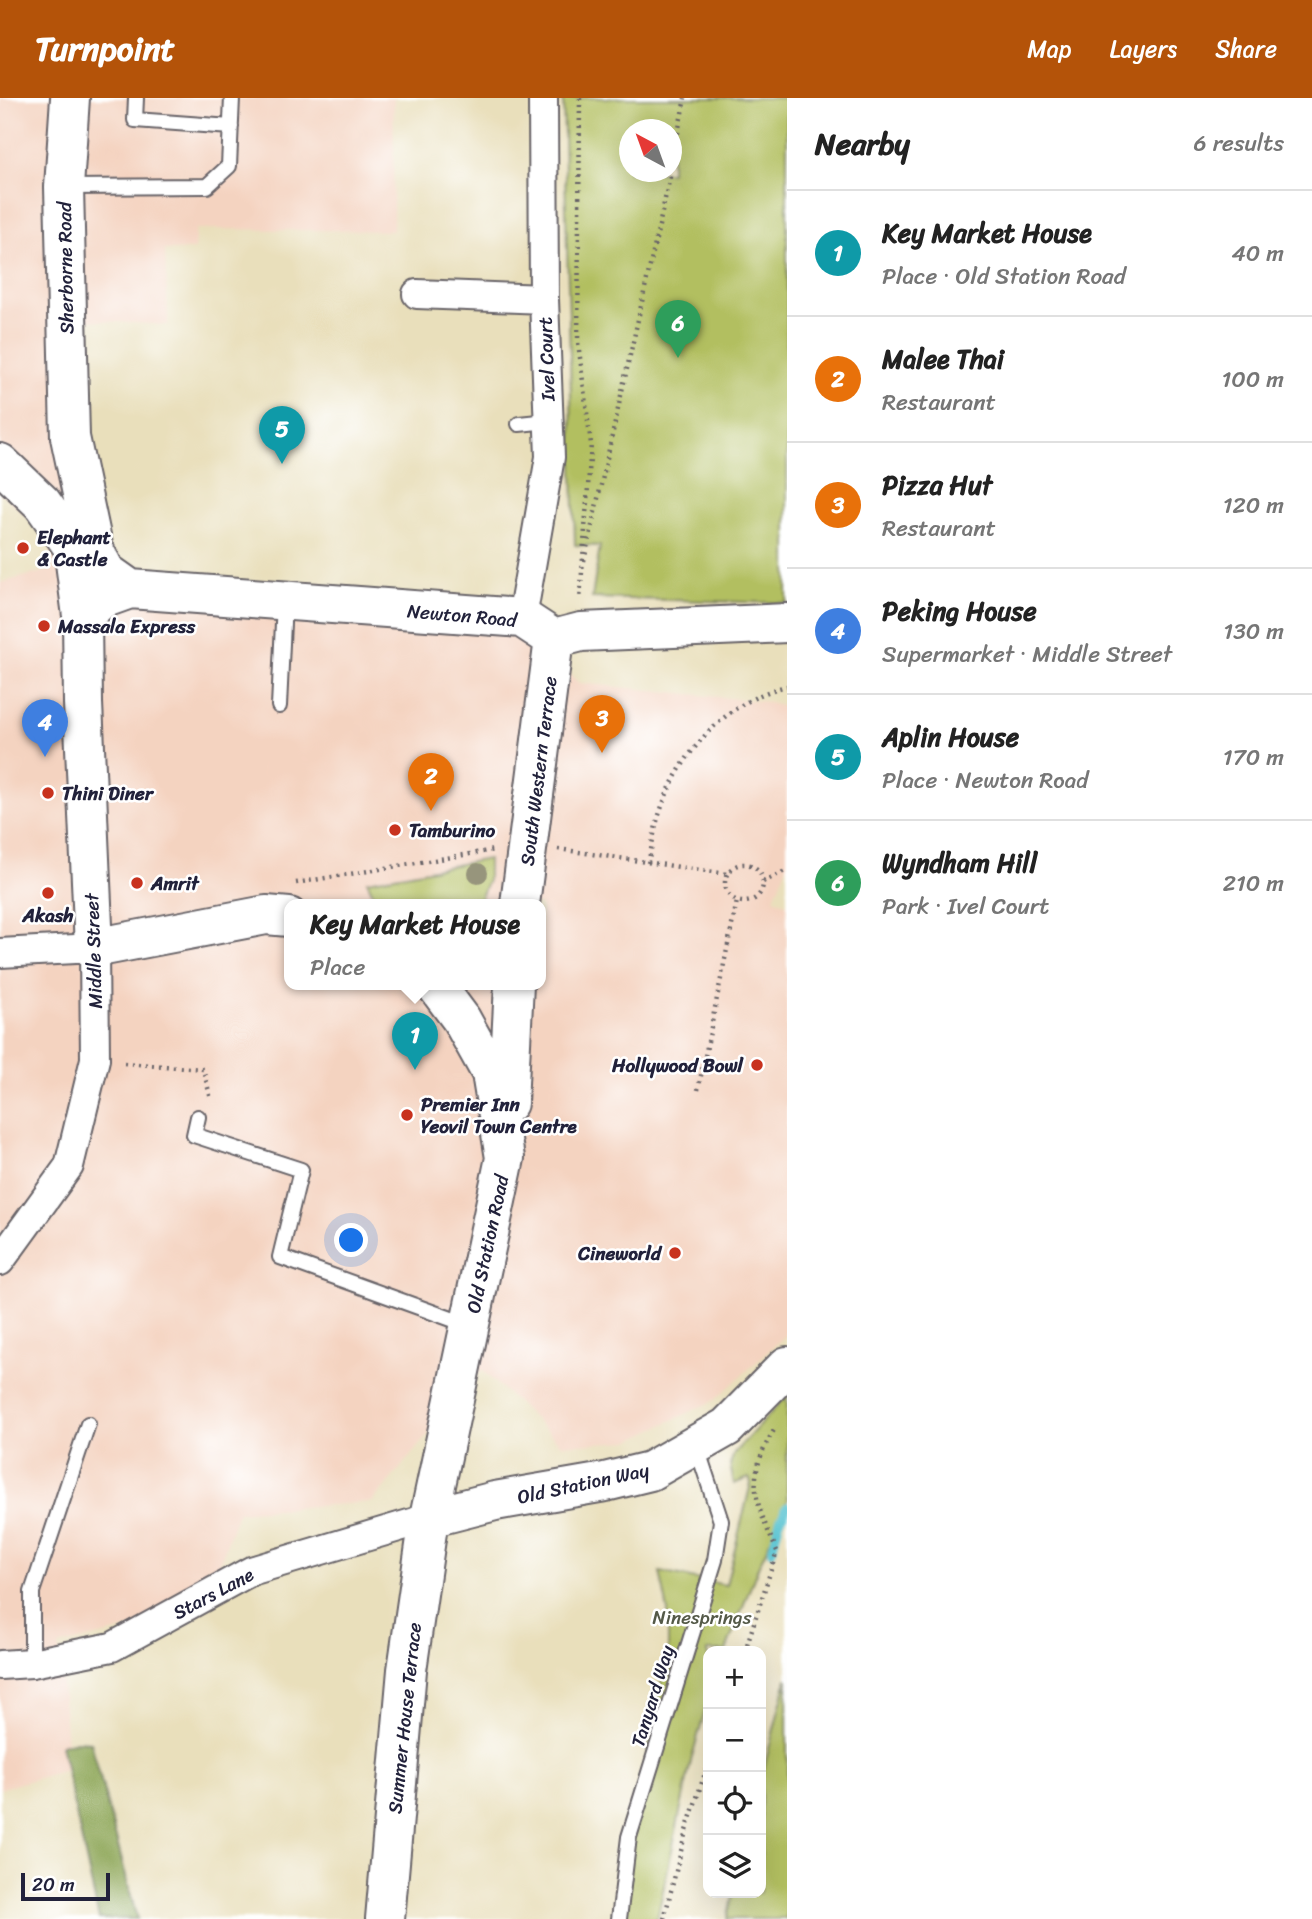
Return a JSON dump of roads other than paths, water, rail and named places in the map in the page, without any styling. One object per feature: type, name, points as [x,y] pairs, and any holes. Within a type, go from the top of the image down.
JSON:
[{"type":"street","name":"Sherborne Road","points":[[70,98],[64,187],[69,437],[94,550],[106,572],[130,589]]},
{"type":"street","name":"Ivel Court","points":[[522,618],[550,457],[544,299],[543,98]]},
{"type":"street","points":[[417,294],[544,299]]},
{"type":"street","points":[[4,466],[46,459],[55,454],[69,437]]},
{"type":"street","name":"Middle Street","points":[[0,1261],[69,1166],[95,1059],[94,948],[83,703],[82,616],[73,547],[42,503],[4,466]]},
{"type":"street","points":[[82,616],[102,599],[130,589]]},
{"type":"street","name":"Newton Road","points":[[130,589],[522,618],[568,635]]},
{"type":"street","points":[[568,635],[787,623]]},
{"type":"street","name":"South Western Terrace","points":[[521,899],[568,635]]},
{"type":"street","points":[[0,953],[94,948],[266,915],[284,904]]},
{"type":"street","name":"Old Station Road","points":[[429,1518],[505,1158],[491,1073],[461,1019],[439,990]]},
{"type":"street","points":[[505,1158],[514,990]]},
{"type":"street","name":"Old Station Way","points":[[429,1518],[650,1471],[727,1427],[787,1366]]},
{"type":"street","name":"Stars Lane","points":[[0,1665],[32,1663],[112,1647],[251,1571],[429,1518]]},
{"type":"street","name":"Summer House Terrace","points":[[385,1919],[407,1670],[429,1518]]},
{"type":"lane","points":[[136,98],[135,120],[231,127]]},
{"type":"lane","points":[[64,187],[207,186],[229,166],[232,98]]},
{"type":"lane","points":[[519,424],[548,421]]},
{"type":"lane","points":[[279,706],[285,601]]},
{"type":"lane","points":[[198,1117],[194,1135],[301,1170],[280,1257],[470,1325]]},
{"type":"lane","points":[[32,1663],[32,1592],[88,1424]]},
{"type":"lane","name":"Tanyard Way","points":[[619,1919],[629,1837],[715,1560],[721,1521],[696,1447]]},
{"type":"waterway","points":[[772,1551],[780,1520],[787,1507]]},
{"type":"place","name":"Wyndham Hill","points":[[678,358]]},
{"type":"place","name":"Aplin House","points":[[282,464]]},
{"type":"place","name":"Elephant & Castle","points":[[23,548]]},
{"type":"place","name":"Massala Express","points":[[44,626]]},
{"type":"place","name":"Pizza Hut","points":[[602,753]]},
{"type":"place","name":"Peking House","points":[[45,757]]},
{"type":"place","name":"Thini Diner","points":[[48,793]]},
{"type":"place","name":"Malee Thai","points":[[431,811]]},
{"type":"place","name":"Tamburino","points":[[395,830]]},
{"type":"place","name":"Amrit","points":[[137,883]]},
{"type":"place","name":"Akash","points":[[48,893]]},
{"type":"place","name":"Hollywood Bowl","points":[[757,1065]]},
{"type":"place","name":"Key Market House","points":[[415,1070]]},
{"type":"place","name":"Premier Inn Yeovil Town Centre","points":[[407,1115]]},
{"type":"place","name":"Cineworld","points":[[675,1253]]},
{"type":"park label","name":"Ninesprings","points":[[702,1617]]}]
